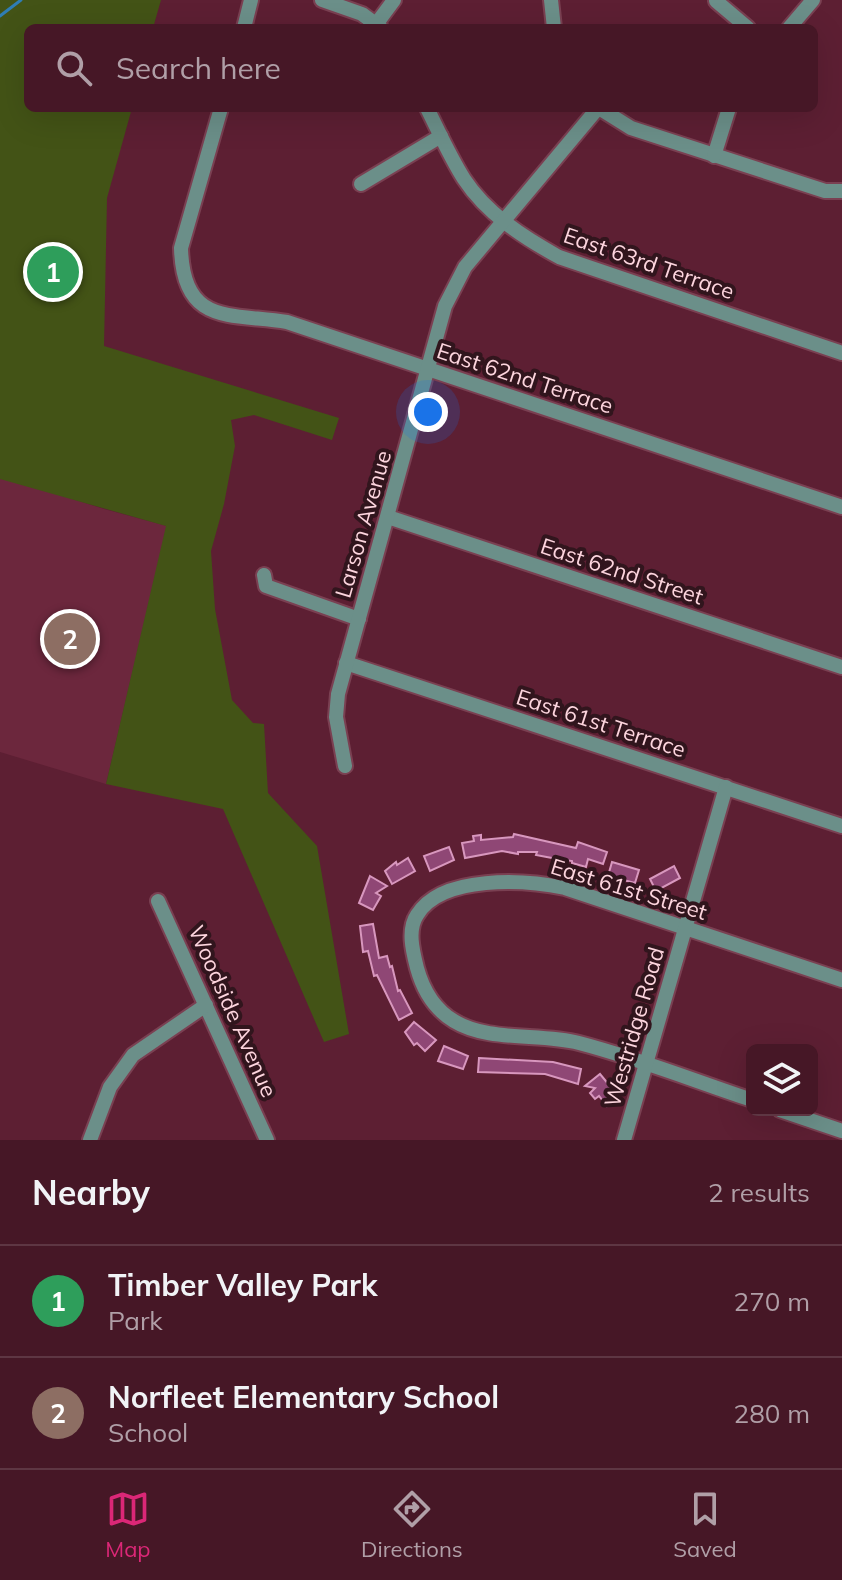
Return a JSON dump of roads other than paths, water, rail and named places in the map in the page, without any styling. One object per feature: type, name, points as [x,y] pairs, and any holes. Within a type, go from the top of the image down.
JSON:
[{"type":"street","points":[[245,24],[251,0]]},
{"type":"street","points":[[322,0],[350,8],[376,24]]},
{"type":"street","points":[[380,24],[394,0]]},
{"type":"street","points":[[551,0],[554,24]]},
{"type":"street","points":[[792,24],[813,0]]},
{"type":"street","points":[[716,1],[743,24]]},
{"type":"street","name":"East 62nd Terrace","points":[[220,112],[181,248],[184,275],[202,304],[217,314],[287,322],[842,507]]},
{"type":"street","name":"East 63rd Terrace","points":[[429,112],[464,180],[503,221],[528,240],[559,257],[842,353]]},
{"type":"street","name":"Larson Avenue","points":[[345,766],[336,717],[338,694],[445,306],[455,284],[503,221],[596,112]]},
{"type":"street","points":[[605,112],[631,128],[714,156],[825,191],[842,191]]},
{"type":"street","points":[[714,156],[728,112]]},
{"type":"street","points":[[361,184],[441,136]]},
{"type":"street","name":"East 62nd Street","points":[[388,517],[842,667]]},
{"type":"street","points":[[264,575],[266,586],[282,594],[359,619]]},
{"type":"street","name":"East 61st Terrace","points":[[346,663],[842,826]]},
{"type":"street","name":"Westridge Road","points":[[624,1140],[726,787]]},
{"type":"street","name":"East 61st Street","points":[[646,1064],[578,1043],[537,1036],[484,1033],[453,1020],[434,1005],[421,982],[413,953],[416,915],[442,894],[479,884],[512,881],[539,883],[565,888],[842,980]]},
{"type":"street","name":"Woodside Avenue","points":[[158,901],[267,1140]]},
{"type":"street","points":[[90,1140],[110,1087],[133,1055],[206,1005]]},
{"type":"street","points":[[646,1064],[746,1098]]},
{"type":"street","points":[[798,1116],[842,1131]]},
{"type":"waterway","points":[[0,16],[21,0]]},
{"type":"place","name":"Timber Valley Park","points":[[53,272]]},
{"type":"place","name":"Norfleet Elementary School","points":[[70,639]]}]
